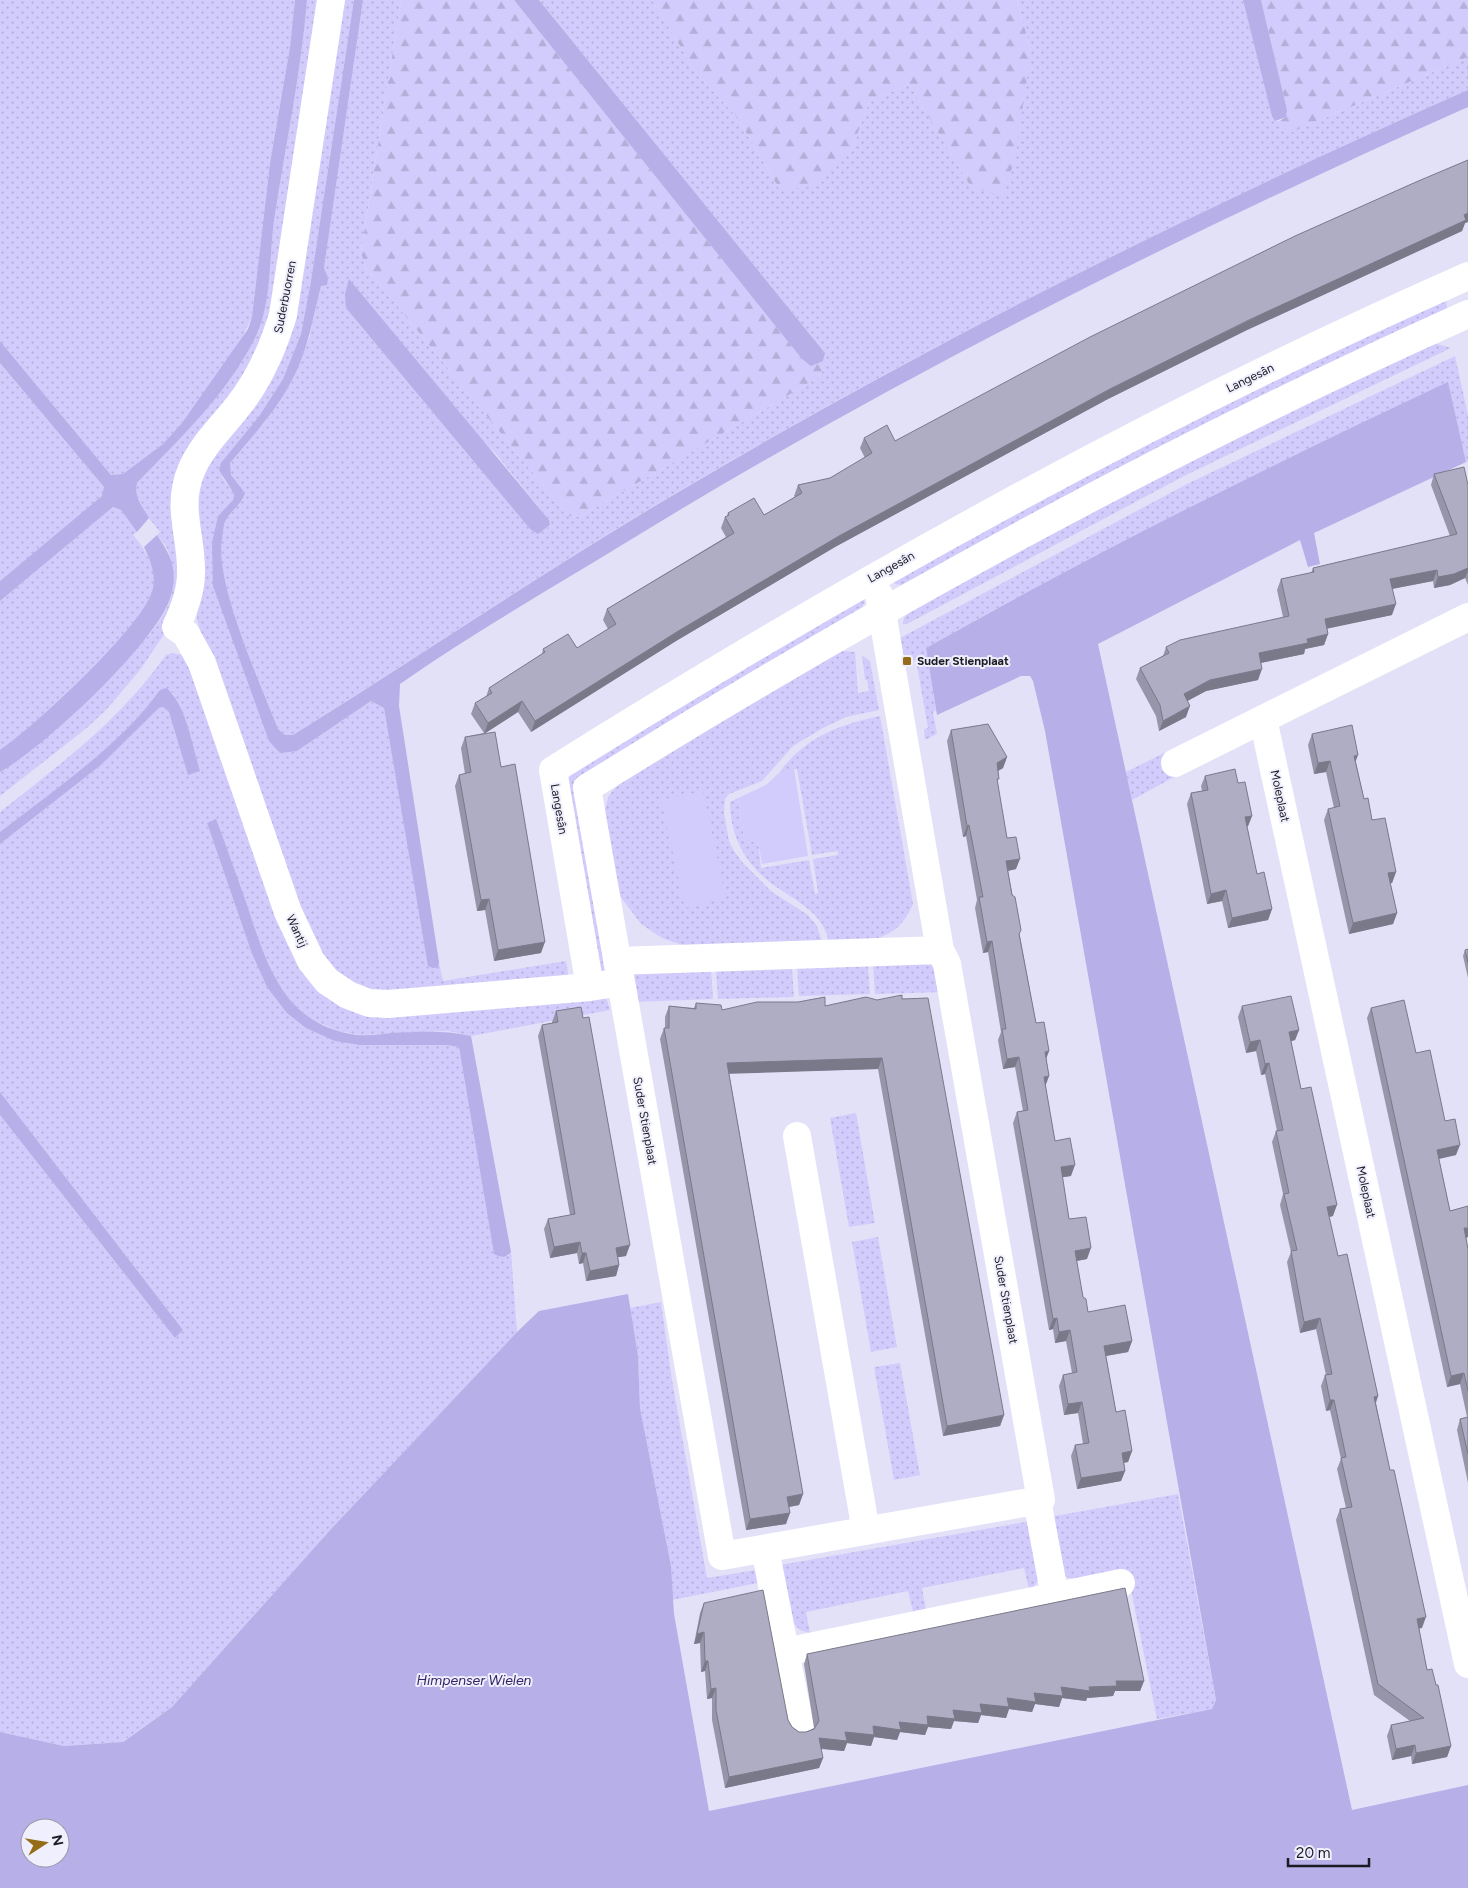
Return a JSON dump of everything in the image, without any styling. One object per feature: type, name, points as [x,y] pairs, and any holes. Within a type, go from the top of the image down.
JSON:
[{"type":"street","name":"Suderbuorren","points":[[176,627],[185,608],[191,580],[190,556],[183,512],[186,488],[191,471],[210,441],[255,383],[273,347],[283,314],[331,0]]},
{"type":"street","points":[[619,972],[587,788],[734,697],[882,610],[1151,466],[1353,366],[1467,319],[1464,278]]},
{"type":"street","name":"Langesân","points":[[590,987],[553,770],[776,632],[981,516],[1197,404],[1464,278]]},
{"type":"street","name":"Suder Stienplaat","points":[[619,972],[722,1556],[1041,1500],[947,964],[940,950],[876,575]]},
{"type":"street","points":[[1175,763],[1468,617]]},
{"type":"street","name":"Wantij","points":[[176,627],[186,634],[202,663],[288,912],[311,961],[327,981],[357,1000],[388,1004],[590,987]]},
{"type":"street","name":"Moleplaat","points":[[1263,719],[1468,1664]]},
{"type":"street","points":[[590,987],[619,972],[940,950]]},
{"type":"street","points":[[797,1136],[866,1531]]},
{"type":"street","name":"Suder Stienplaat","points":[[1037,1500],[1055,1596]]},
{"type":"street","points":[[765,1549],[800,1727]]},
{"type":"street","points":[[785,1652],[1120,1583]]},
{"type":"green space","points":[[0,0],[295,0],[290,47],[270,163],[252,317],[239,344],[182,423],[163,444],[123,474],[111,475],[0,341]]},
{"type":"green space","points":[[307,0],[325,0],[270,338],[197,447],[184,557],[171,624],[140,670],[107,709],[88,727],[0,796],[0,772],[41,742],[97,691],[147,637],[164,614],[171,596],[171,573],[168,551],[157,535],[160,532],[147,515],[137,497],[137,483],[186,432],[232,377],[245,357],[261,323],[265,309],[274,221],[297,83]]},
{"type":"green space","points":[[337,0],[354,0],[311,281],[301,334],[283,379],[222,477],[234,494],[233,500],[218,516],[212,542],[269,741],[297,751],[371,701],[384,708],[410,854],[443,981],[566,961],[569,981],[367,995],[316,957],[209,660],[197,620],[192,487],[264,380]]},
{"type":"green space","points":[[363,0],[401,0],[361,251],[365,266],[568,516],[579,517],[821,376],[825,353],[539,0],[652,0],[697,74],[737,117],[780,190],[851,152],[869,102],[909,84],[971,187],[1031,51],[1017,0],[1243,0],[1275,121],[1279,121],[1282,131],[1292,132],[1468,57],[1468,90],[1170,228],[1071,277],[877,379],[781,432],[636,517],[293,735],[285,735],[278,729],[232,608],[225,582],[222,559],[222,534],[226,520],[242,501],[245,494],[231,475],[230,463],[267,419],[291,383],[309,338],[321,286],[328,277],[324,268]],"holes":[[[346,308],[496,454],[549,520],[550,526],[538,533],[530,529]]]},
{"type":"green space","points":[[401,0],[514,0],[802,359],[823,361],[825,353],[821,376],[579,517],[568,516],[365,266],[361,252]]},
{"type":"green space","points":[[652,0],[1017,0],[1031,51],[1015,159],[1003,196],[971,187],[909,84],[869,102],[851,152],[815,186],[780,190],[737,117],[697,74]]},
{"type":"green space","points":[[1261,0],[1468,0],[1468,57],[1292,132],[1282,131],[1279,121],[1286,117],[1287,110]]},
{"type":"green space","points":[[1446,300],[1447,309],[1146,454],[901,585],[895,584],[893,579],[1231,397]]},
{"type":"green space","points":[[1433,343],[1451,348],[1184,476],[907,624],[903,624],[904,618],[910,610],[1157,476]]},
{"type":"green space","points":[[1455,356],[1468,415],[1468,461],[1466,462],[1448,383],[1250,478],[1119,544],[926,648],[936,710],[933,712],[937,734],[925,740],[924,729],[928,728],[916,660],[903,662],[900,638],[1187,484]]},
{"type":"green space","points":[[0,363],[104,487],[103,496],[0,581]]},
{"type":"green space","points":[[113,507],[121,510],[137,532],[133,535],[150,560],[154,575],[153,590],[144,608],[108,652],[38,721],[0,750],[0,601]]},
{"type":"green space","points":[[862,598],[865,602],[862,607],[574,782],[607,972],[597,974],[568,780],[571,773]]},
{"type":"green space","points":[[841,651],[855,652],[858,693],[869,691],[867,680],[865,680],[862,655],[870,661],[879,710],[846,717],[793,746],[762,781],[729,794],[725,799],[724,813],[729,841],[743,863],[772,892],[808,915],[817,926],[822,942],[685,946],[662,938],[641,924],[620,896],[604,812],[609,795],[622,781]]},
{"type":"green space","points":[[172,653],[183,655],[191,660],[251,821],[345,1001],[606,997],[610,1010],[471,1036],[448,1031],[360,1035],[338,1031],[311,1019],[295,1006],[276,982],[261,948],[216,820],[207,823],[251,951],[306,1028],[414,1045],[459,1047],[494,1254],[508,1256],[511,1252],[517,1332],[332,1528],[172,1707],[122,1742],[64,1746],[0,1732],[0,1115],[175,1338],[183,1330],[0,1092],[0,844],[101,765],[159,708],[163,707],[169,712],[200,771],[179,705],[173,693],[160,690],[125,731],[106,749],[0,832],[0,812],[89,740],[129,701],[166,655]]},
{"type":"green space","points":[[880,716],[913,904],[898,927],[889,934],[867,940],[829,942],[822,924],[816,917],[802,904],[767,880],[750,862],[737,840],[733,828],[730,802],[738,798],[745,843],[758,841],[761,868],[809,860],[815,894],[818,893],[813,859],[838,855],[838,851],[812,855],[797,769],[779,773],[800,750],[824,734],[836,728]]},
{"type":"green space","points":[[1164,753],[1176,776],[1132,800],[1126,772]]},
{"type":"green space","points":[[794,769],[808,856],[762,864],[758,841],[745,843],[738,798],[766,785],[779,773]]},
{"type":"green space","points":[[703,791],[726,898],[685,908],[661,800]]},
{"type":"green space","points":[[936,963],[943,992],[875,994],[873,965]]},
{"type":"green space","points":[[868,966],[870,994],[799,996],[797,968]]},
{"type":"green space","points":[[792,968],[794,997],[718,999],[716,970]]},
{"type":"green space","points":[[711,970],[713,999],[633,1002],[633,974]]},
{"type":"green space","points":[[856,1113],[875,1223],[849,1227],[830,1118]]},
{"type":"green space","points":[[878,1237],[897,1347],[871,1352],[852,1242]]},
{"type":"green space","points":[[661,1302],[672,1380],[707,1578],[756,1570],[758,1583],[672,1600],[671,1566],[640,1408],[638,1356],[630,1308]]},
{"type":"green space","points":[[900,1363],[920,1475],[894,1480],[874,1367]]},
{"type":"green space","points":[[1178,1494],[1216,1700],[1212,1709],[1157,1719],[1127,1570],[1085,1579],[1069,1578],[1062,1574],[1049,1517]]},
{"type":"green space","points":[[1031,1521],[1039,1579],[1033,1588],[1029,1589],[1024,1568],[922,1588],[926,1610],[913,1612],[908,1591],[806,1612],[810,1633],[800,1630],[791,1621],[780,1565]]},
{"type":"water","points":[[295,0],[307,0],[304,28],[297,83],[274,221],[265,309],[256,336],[232,377],[217,396],[186,432],[137,483],[138,498],[149,518],[137,532],[121,510],[113,507],[0,601],[0,581],[102,496],[104,487],[0,363],[0,341],[111,475],[123,474],[163,444],[182,423],[248,329],[252,317],[270,163],[290,47]]},
{"type":"water","points":[[354,0],[363,0],[324,268],[328,277],[327,285],[321,286],[301,361],[290,384],[270,415],[230,463],[231,475],[245,493],[240,503],[229,515],[223,528],[222,559],[225,582],[232,608],[278,729],[285,735],[293,735],[587,547],[687,487],[782,432],[974,327],[1170,228],[1468,90],[1468,107],[1359,156],[1142,259],[929,369],[824,426],[720,486],[453,648],[400,684],[399,706],[439,962],[438,967],[433,968],[428,966],[384,708],[371,701],[297,751],[280,753],[269,741],[213,586],[212,542],[218,516],[233,500],[234,494],[219,470],[221,463],[260,415],[283,379],[301,334],[311,281]]},
{"type":"water","points":[[514,0],[539,0],[825,353],[823,361],[811,366],[802,359]]},
{"type":"water","points":[[1243,0],[1261,0],[1287,110],[1286,117],[1275,121],[1272,116]]},
{"type":"water","points":[[349,279],[549,520],[550,525],[538,534],[530,529],[346,308],[345,294]]},
{"type":"water","name":"Himpenser Wielen","points":[[1448,382],[1466,462],[1314,533],[1320,564],[1308,567],[1300,540],[1098,644],[1352,1810],[1468,1785],[1468,1888],[0,1888],[0,1732],[64,1746],[123,1742],[172,1707],[332,1528],[539,1311],[628,1294],[638,1356],[640,1408],[671,1566],[674,1614],[709,1811],[1212,1709],[1216,1700],[1045,731],[1033,681],[1030,676],[1021,676],[937,715],[926,648],[1054,578],[1250,477]]},
{"type":"water","points":[[157,535],[169,556],[174,578],[171,595],[162,614],[146,638],[97,692],[43,741],[0,772],[0,750],[37,721],[86,674],[131,625],[146,604],[153,588],[154,577],[144,547]]},
{"type":"water","points":[[166,688],[173,694],[183,714],[200,771],[188,775],[169,712],[163,707],[159,708],[101,765],[0,844],[0,832],[106,749],[143,711],[160,690]]},
{"type":"water","points":[[216,819],[262,950],[282,989],[295,1006],[312,1019],[332,1029],[357,1035],[432,1032],[471,1036],[511,1252],[507,1256],[501,1257],[494,1254],[459,1047],[447,1045],[360,1045],[335,1041],[306,1028],[287,1013],[267,987],[251,951],[207,823]]},
{"type":"water","points":[[0,1092],[183,1330],[175,1338],[0,1115]]},
{"type":"building","points":[[1468,160],[1468,213],[1464,215],[1466,220],[1251,319],[1110,389],[839,536],[680,630],[535,721],[522,701],[488,723],[475,703],[492,693],[489,688],[545,652],[543,649],[568,634],[577,648],[616,624],[607,609],[734,533],[725,517],[729,515],[728,513],[754,498],[764,515],[802,493],[798,485],[830,478],[872,453],[864,438],[887,425],[895,441],[1090,337],[1295,236]]},
{"type":"building","points":[[1464,467],[1468,485],[1468,568],[1454,574],[1438,577],[1437,570],[1390,579],[1396,604],[1325,619],[1328,634],[1307,639],[1308,643],[1259,653],[1262,669],[1210,680],[1184,694],[1190,706],[1163,721],[1160,705],[1140,668],[1169,653],[1166,647],[1180,640],[1289,616],[1281,579],[1314,572],[1313,568],[1457,534],[1434,474]]},
{"type":"building","points":[[988,724],[1007,757],[997,763],[999,779],[997,779],[1007,838],[1016,837],[1020,859],[1006,861],[1012,895],[1015,897],[1021,930],[1019,934],[1036,1023],[1044,1022],[1049,1051],[1045,1052],[1049,1076],[1044,1077],[1055,1141],[1070,1138],[1075,1165],[1061,1167],[1069,1219],[1086,1217],[1091,1248],[1075,1251],[1083,1297],[1086,1299],[1088,1312],[1125,1305],[1132,1341],[1104,1346],[1116,1412],[1125,1410],[1132,1451],[1122,1453],[1125,1471],[1081,1478],[1075,1445],[1089,1443],[1082,1402],[1068,1404],[1063,1375],[1077,1372],[1070,1330],[1059,1332],[1057,1318],[1053,1319],[1017,1112],[1028,1110],[1019,1057],[1007,1059],[1002,1029],[1006,1029],[992,941],[987,942],[979,897],[983,897],[969,825],[967,826],[951,730]]},
{"type":"building","points":[[1352,725],[1358,755],[1354,756],[1364,799],[1368,798],[1372,820],[1385,818],[1396,872],[1388,873],[1397,913],[1353,923],[1328,809],[1340,806],[1330,761],[1318,763],[1312,734]]},
{"type":"building","points":[[495,732],[501,767],[515,764],[545,942],[498,950],[489,899],[481,900],[459,775],[471,772],[465,737]]},
{"type":"building","points":[[1235,769],[1238,783],[1245,782],[1252,816],[1245,817],[1257,874],[1264,872],[1272,909],[1232,918],[1226,890],[1211,894],[1191,793],[1208,790],[1205,776]]},
{"type":"building","points":[[1468,949],[1468,963],[1465,950]]},
{"type":"building","points":[[902,995],[902,999],[928,998],[1004,1415],[947,1426],[882,1058],[727,1063],[803,1494],[787,1497],[790,1513],[750,1519],[664,1028],[669,1028],[669,1006],[696,1009],[696,1003],[721,1005],[722,1010],[757,1002],[798,1002],[825,997],[825,1006],[866,997],[877,1000]]},
{"type":"building","points":[[1291,996],[1299,1030],[1289,1032],[1301,1089],[1311,1087],[1337,1205],[1327,1207],[1338,1256],[1347,1254],[1378,1396],[1374,1397],[1390,1470],[1394,1470],[1426,1617],[1417,1619],[1427,1670],[1432,1669],[1436,1685],[1438,1685],[1451,1746],[1416,1753],[1415,1745],[1396,1749],[1391,1725],[1424,1718],[1378,1684],[1340,1509],[1352,1507],[1341,1458],[1346,1457],[1334,1400],[1330,1400],[1325,1375],[1332,1374],[1320,1318],[1304,1322],[1291,1251],[1297,1250],[1284,1194],[1289,1193],[1276,1131],[1283,1130],[1269,1063],[1265,1064],[1260,1040],[1250,1042],[1242,1006]]},
{"type":"building","points":[[1404,1000],[1416,1053],[1430,1050],[1445,1121],[1455,1119],[1460,1145],[1437,1150],[1450,1211],[1468,1206],[1468,1228],[1464,1228],[1468,1249],[1468,1391],[1464,1373],[1451,1376],[1371,1008]]},
{"type":"building","points":[[581,1007],[583,1018],[589,1017],[630,1245],[616,1248],[619,1265],[590,1271],[586,1253],[582,1253],[580,1242],[554,1247],[548,1219],[575,1214],[542,1025],[558,1022],[556,1011]]},
{"type":"building","points":[[1468,1417],[1468,1454],[1460,1419]]},
{"type":"building","points":[[1125,1588],[1144,1681],[1116,1681],[1117,1686],[1089,1687],[1090,1691],[1061,1687],[1063,1696],[1034,1693],[1036,1702],[1007,1698],[1009,1707],[980,1704],[982,1713],[953,1710],[955,1719],[927,1716],[928,1725],[899,1722],[901,1730],[873,1726],[874,1735],[845,1732],[847,1741],[819,1738],[823,1758],[729,1777],[716,1710],[716,1688],[711,1689],[708,1661],[705,1661],[704,1632],[697,1634],[704,1603],[763,1590],[788,1720],[792,1727],[799,1732],[806,1732],[814,1729],[819,1721],[807,1654]]},
{"type":"place","name":"Suder Stienplaat","points":[[907,661]]}]
